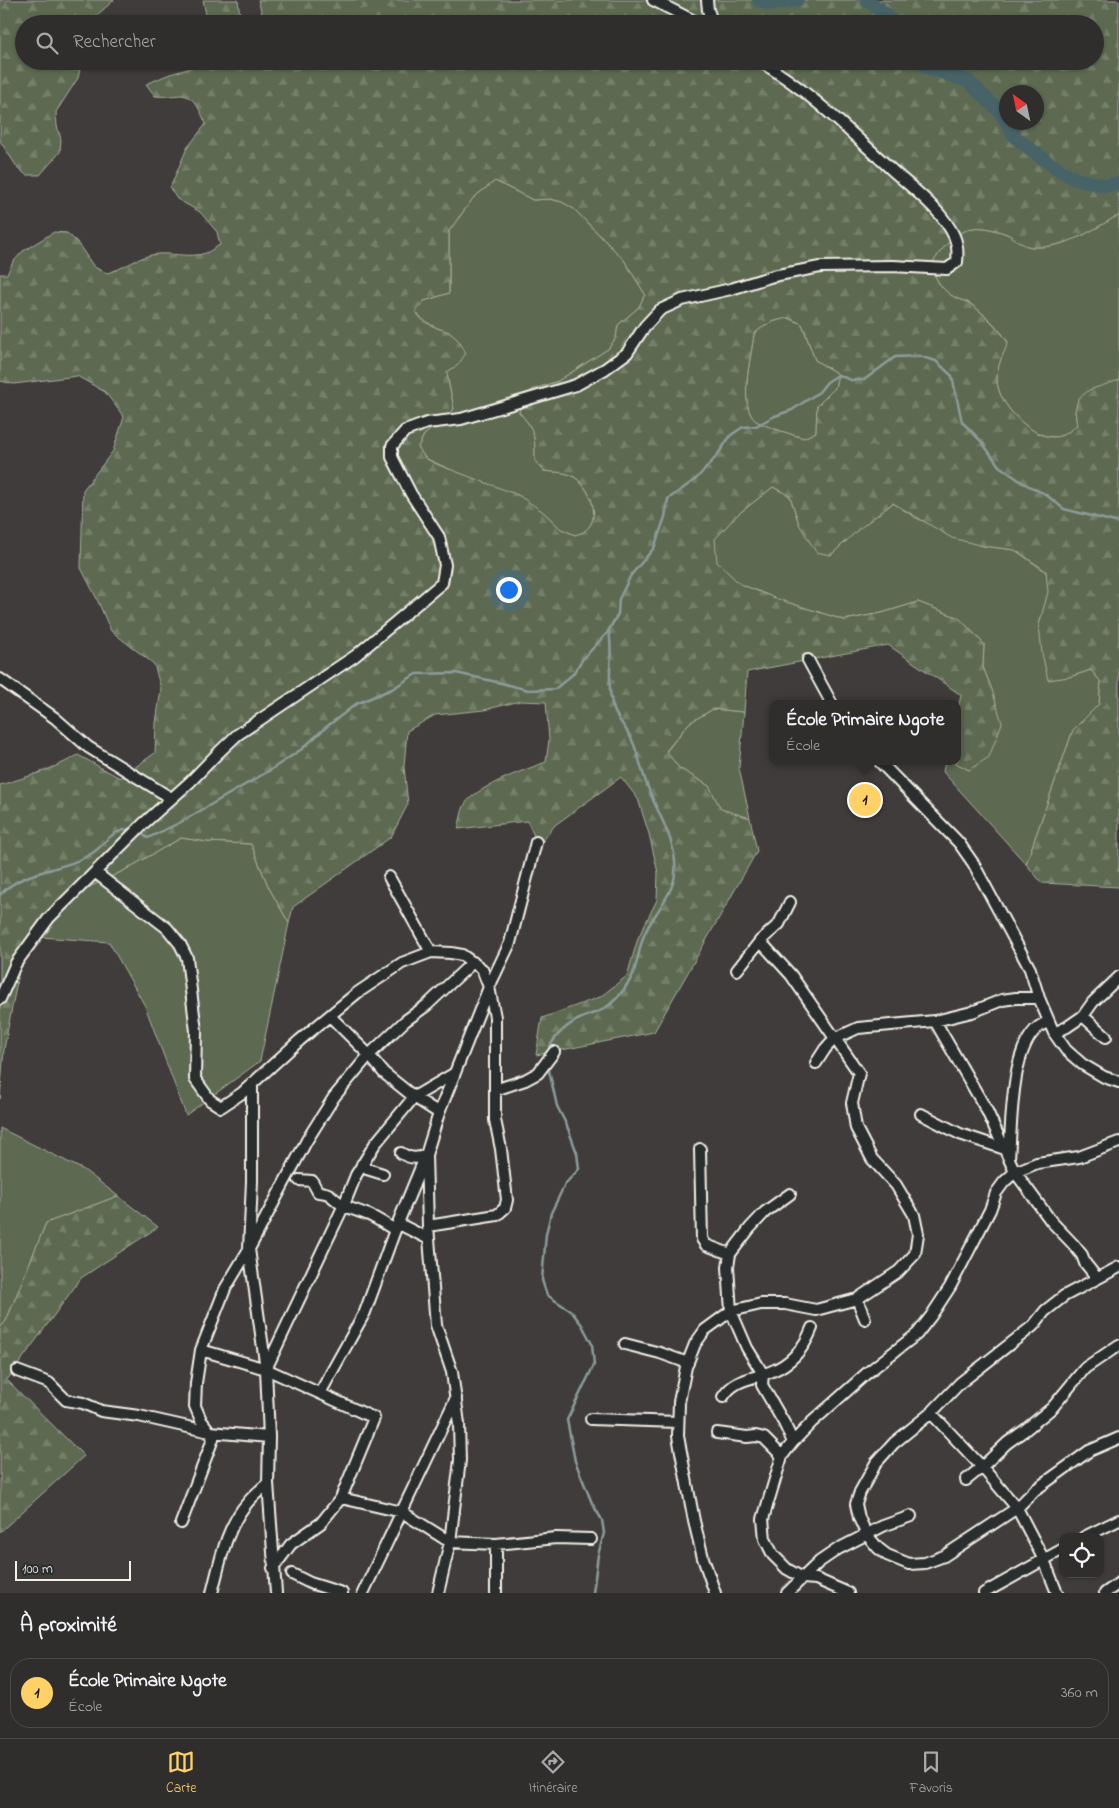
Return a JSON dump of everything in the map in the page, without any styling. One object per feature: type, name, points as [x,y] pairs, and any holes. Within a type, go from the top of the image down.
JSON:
[{"type":"street","points":[[653,0],[682,15]]},
{"type":"street","points":[[707,0],[710,15]]},
{"type":"street","points":[[0,999],[16,963],[50,918],[143,824],[237,736],[354,656],[442,583],[445,565],[439,537],[392,458],[392,446],[405,431],[427,423],[461,419],[576,385],[605,369],[627,353],[660,310],[682,300],[731,289],[773,276],[820,267],[893,266],[946,269],[958,262],[959,250],[954,236],[946,222],[926,200],[833,115],[775,70]]},
{"type":"street","points":[[808,660],[830,700]]},
{"type":"street","points":[[0,679],[54,718],[88,747],[171,798]]},
{"type":"street","points":[[883,765],[958,843],[973,862],[1030,969],[1038,998],[1054,1033],[1066,1050],[1082,1064],[1104,1077],[1119,1082]]},
{"type":"street","points":[[320,1393],[365,1312],[426,1155],[439,1113],[510,943],[536,842]]},
{"type":"street","points":[[96,873],[167,928],[180,944],[187,958],[196,1030],[195,1079],[210,1100],[221,1107],[232,1101],[357,992],[402,963],[431,952],[450,953],[462,955],[482,970],[490,987],[496,1017],[495,1120],[501,1149],[507,1200],[505,1208],[497,1215],[428,1226]]},
{"type":"street","points":[[390,877],[431,952]]},
{"type":"street","points":[[737,970],[760,941],[779,924],[790,902]]},
{"type":"street","points":[[715,1593],[703,1558],[685,1482],[678,1436],[679,1402],[688,1363],[695,1344],[705,1330],[731,1311],[761,1304],[785,1304],[816,1310],[857,1299],[899,1272],[914,1254],[918,1234],[914,1214],[896,1185],[872,1159],[856,1128],[852,1103],[859,1073],[791,975],[760,941]]},
{"type":"street","points":[[182,1523],[213,1439],[195,1406],[196,1383],[201,1350],[225,1289],[311,1133],[334,1097],[369,1055],[473,962]]},
{"type":"street","points":[[1054,1033],[1083,1016],[1093,1002],[1119,977]]},
{"type":"street","points":[[816,1063],[834,1039],[858,1028],[935,1021],[972,1012],[1002,1000],[1038,998]]},
{"type":"street","points":[[330,1016],[384,1073],[414,1098],[439,1113]]},
{"type":"street","points":[[1083,1016],[1106,1037]]},
{"type":"street","points":[[935,1021],[987,1111],[1015,1172],[1052,1221],[1074,1244],[1097,1278]]},
{"type":"street","points":[[1009,1159],[1014,1088],[1018,1064],[1025,1045],[1033,1032],[1039,1026],[1049,1022]]},
{"type":"street","points":[[495,1090],[538,1073],[554,1052]]},
{"type":"street","points":[[266,1369],[362,1164],[375,1144],[414,1098],[455,1073]]},
{"type":"street","points":[[252,1083],[252,1181],[248,1249],[266,1369],[269,1437],[268,1483],[276,1593]]},
{"type":"street","points":[[921,1114],[960,1134],[1005,1149]]},
{"type":"street","points":[[848,1593],[816,1579],[803,1578],[787,1569],[773,1555],[764,1539],[763,1519],[782,1456],[793,1442],[826,1410],[867,1373],[922,1328],[950,1287],[990,1210],[996,1193],[1004,1182],[1015,1172],[1038,1164],[1078,1157],[1119,1142]]},
{"type":"street","points":[[700,1148],[702,1239],[706,1245],[730,1254]]},
{"type":"street","points":[[401,1153],[407,1157],[419,1158],[426,1155]]},
{"type":"street","points":[[426,1155],[428,1226],[436,1324],[452,1372],[460,1424],[460,1460],[450,1542],[438,1593]]},
{"type":"street","points":[[362,1164],[367,1169],[383,1174]]},
{"type":"street","points":[[299,1180],[312,1181],[318,1192],[328,1192],[333,1200],[429,1239]]},
{"type":"street","points":[[790,1194],[765,1212],[750,1228],[730,1254],[728,1267],[731,1311],[748,1348],[763,1374],[762,1385],[793,1442]]},
{"type":"street","points":[[1119,1268],[1064,1296],[1033,1326],[960,1382],[931,1413],[894,1443],[876,1464],[860,1492],[856,1504],[859,1518],[867,1535],[878,1548],[888,1555],[910,1564],[925,1563],[944,1556],[1017,1508],[1035,1490],[1089,1451],[1119,1438]]},
{"type":"street","points":[[857,1299],[865,1319]]},
{"type":"street","points":[[723,1398],[728,1390],[737,1383],[784,1366],[796,1357],[812,1328]]},
{"type":"street","points":[[625,1344],[688,1363]]},
{"type":"street","points":[[966,1480],[1007,1442],[1052,1408],[1084,1368],[1119,1345]]},
{"type":"street","points":[[201,1350],[266,1369],[374,1418],[341,1498],[321,1523],[292,1544],[273,1568]]},
{"type":"street","points":[[17,1371],[49,1383],[66,1400],[101,1410],[139,1416],[210,1432],[269,1437]]},
{"type":"street","points":[[363,1593],[456,1397]]},
{"type":"street","points":[[931,1413],[982,1467],[1017,1508],[1044,1560],[1057,1593]]},
{"type":"street","points":[[591,1419],[678,1422]]},
{"type":"street","points":[[717,1432],[747,1438],[756,1436],[764,1438],[782,1456]]},
{"type":"street","points":[[212,1593],[220,1559],[232,1526],[247,1502],[268,1483]]},
{"type":"street","points":[[341,1498],[402,1512],[450,1542],[496,1544],[556,1538],[591,1539]]},
{"type":"street","points":[[787,1593],[819,1562],[838,1548],[883,1526],[911,1516]]},
{"type":"street","points":[[1092,1533],[1119,1520]]},
{"type":"street","points":[[496,1544],[496,1593]]},
{"type":"street","points":[[984,1593],[1059,1551]]},
{"type":"street","points":[[292,1574],[310,1583],[342,1593]]},
{"type":"street","points":[[1105,1593],[1119,1583]]},
{"type":"green space","points":[[0,0],[114,0],[97,15],[15,15],[15,70],[80,70],[78,78],[56,112],[57,126],[61,139],[60,152],[40,175],[26,175],[17,167],[0,141]]},
{"type":"green space","points":[[203,0],[238,0],[240,15],[206,15]]},
{"type":"green space","points":[[258,0],[1119,0],[1119,216],[1076,238],[1045,247],[1026,246],[1007,234],[993,230],[983,228],[969,229],[957,235],[947,244],[931,266],[944,289],[977,309],[996,327],[1008,343],[998,370],[998,389],[1009,408],[1025,425],[1044,435],[1060,436],[1077,425],[1075,411],[1078,399],[1089,390],[1119,380],[1119,887],[1042,883],[1026,864],[1073,730],[1099,704],[1101,682],[1091,670],[1069,677],[1048,680],[1042,653],[1039,625],[1048,592],[1046,571],[1015,550],[983,546],[952,538],[893,503],[859,529],[831,555],[816,552],[799,524],[790,496],[773,487],[737,515],[715,539],[717,562],[740,584],[780,600],[844,620],[882,613],[918,602],[959,618],[984,644],[983,667],[1002,723],[989,757],[969,770],[960,765],[961,695],[888,645],[747,672],[744,712],[713,709],[689,723],[666,751],[679,768],[709,786],[721,809],[750,818],[757,851],[654,1032],[536,1055],[542,1018],[600,997],[627,976],[638,938],[657,900],[658,873],[638,799],[621,777],[555,825],[539,846],[527,821],[458,829],[464,806],[469,799],[488,786],[546,762],[549,740],[546,702],[520,701],[484,710],[435,715],[407,731],[404,767],[408,804],[391,837],[293,907],[289,923],[269,888],[251,844],[208,842],[181,838],[123,871],[91,886],[56,911],[19,971],[4,1049],[0,1099],[0,785],[50,769],[78,755],[120,778],[155,753],[156,723],[161,689],[154,664],[111,631],[81,568],[83,490],[113,451],[124,417],[105,392],[77,376],[14,384],[0,381],[0,274],[7,274],[13,262],[23,251],[54,232],[67,233],[77,242],[94,267],[107,273],[151,255],[199,255],[220,245],[217,232],[200,212],[177,199],[170,188],[187,148],[206,124],[202,115],[197,105],[190,98],[180,95],[155,96],[146,84],[184,70],[1104,70],[1104,15],[262,15]],"holes":[[[495,181],[533,200],[550,199],[562,202],[574,209],[624,260],[645,294],[639,307],[618,325],[616,338],[608,349],[558,381],[532,390],[523,399],[519,412],[532,430],[535,461],[544,471],[565,473],[575,477],[587,490],[593,507],[591,524],[585,531],[575,535],[561,529],[542,511],[518,495],[436,464],[425,458],[418,447],[424,435],[454,409],[447,372],[458,365],[466,353],[459,341],[449,332],[423,321],[415,311],[424,301],[449,293],[449,231],[474,197]],[[789,318],[802,324],[815,360],[838,374],[835,388],[817,406],[816,432],[804,438],[756,421],[750,414],[746,393],[754,334],[774,321]]]},
{"type":"green space","points":[[495,181],[533,200],[549,199],[562,202],[574,209],[624,260],[645,294],[639,307],[618,325],[616,338],[608,349],[558,381],[532,390],[519,412],[532,430],[535,461],[544,471],[565,473],[575,478],[581,483],[591,499],[593,516],[591,524],[585,531],[575,535],[561,529],[542,511],[425,458],[418,447],[424,435],[454,409],[447,371],[458,365],[449,332],[430,324],[415,311],[424,301],[449,293],[449,231],[474,197]]},
{"type":"green space","points":[[1119,216],[1119,380],[1075,411],[1077,425],[1069,431],[1057,437],[1044,435],[1025,425],[1016,417],[998,389],[998,370],[1008,342],[982,313],[969,303],[958,299],[944,289],[931,266],[947,244],[957,235],[969,229],[983,228],[993,230],[1007,234],[1026,246],[1045,247],[1076,238]]},
{"type":"green space","points":[[789,318],[802,324],[815,360],[838,374],[835,388],[817,406],[816,432],[804,438],[756,421],[750,414],[747,404],[747,380],[754,334],[770,323]]},
{"type":"green space","points":[[773,487],[790,496],[799,524],[831,555],[858,529],[893,503],[916,518],[983,546],[1015,550],[1046,572],[1049,592],[1039,625],[1069,677],[1091,670],[1101,682],[1099,704],[1073,730],[1026,864],[943,772],[944,765],[960,765],[969,770],[992,690],[983,667],[984,644],[959,618],[918,602],[882,613],[844,620],[780,600],[740,584],[716,562],[714,539],[737,515]]},
{"type":"green space","points":[[713,709],[744,712],[739,768],[750,818],[721,810],[709,786],[679,768],[666,752],[689,723]]},
{"type":"green space","points":[[181,838],[208,842],[251,844],[269,888],[289,923],[260,1061],[186,1115],[145,1006],[109,942],[41,937],[56,911],[91,886],[123,871]]},
{"type":"green space","points":[[0,1128],[84,1170],[118,1196],[46,1223],[6,1321],[0,1328]]},
{"type":"green space","points":[[118,1196],[158,1227],[81,1278],[7,1380],[84,1456],[0,1532],[0,1328],[6,1321],[46,1223]]},
{"type":"waterway","points":[[759,0],[771,4],[797,0]]},
{"type":"waterway","points":[[867,0],[887,15]]},
{"type":"waterway","points":[[935,70],[968,81],[1000,112],[1016,138],[1049,163],[1075,179],[1103,185],[1119,184]]},
{"type":"waterway","points":[[139,832],[148,838],[181,822],[272,769],[302,749],[356,704],[392,689],[416,674],[456,673],[528,690],[555,689],[573,674],[582,660],[607,633],[618,614],[619,599],[631,575],[654,548],[665,517],[668,499],[696,479],[716,457],[731,435],[743,427],[756,426],[792,410],[819,392],[827,382],[838,375],[851,380],[864,380],[895,357],[919,356],[936,361],[952,376],[962,422],[981,441],[999,466],[1023,483],[1045,494],[1064,509],[1119,523]]},
{"type":"waterway","points":[[548,1053],[553,1041],[562,1031],[578,1020],[606,1007],[624,989],[635,970],[645,933],[674,881],[675,862],[671,841],[653,800],[632,740],[616,714],[611,700],[609,631]]},
{"type":"waterway","points":[[0,895],[10,886],[21,880],[83,858],[94,852],[108,838],[120,831],[134,829]]},
{"type":"waterway","points":[[548,1066],[557,1106],[577,1153],[579,1169],[565,1184],[551,1213],[546,1234],[542,1280],[547,1295],[571,1311],[582,1325],[592,1344],[594,1365],[567,1420],[575,1461],[592,1503],[602,1520],[604,1533],[598,1555],[593,1593]]},
{"type":"place","name":"École Primaire Ngote","points":[[865,800]]}]
